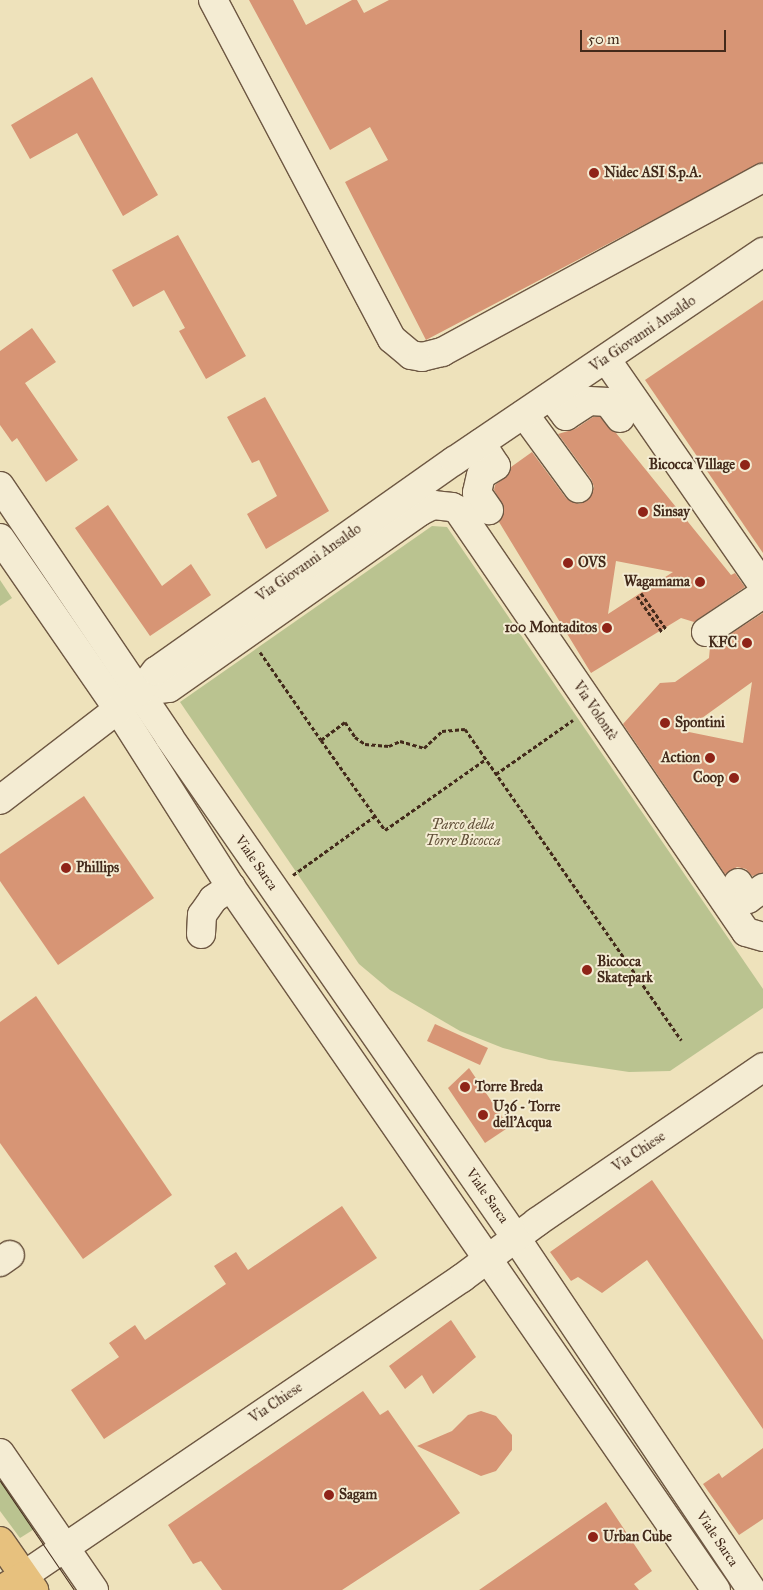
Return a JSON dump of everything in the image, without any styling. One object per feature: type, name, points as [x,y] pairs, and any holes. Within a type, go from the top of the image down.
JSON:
[{"type":"main road","points":[[0,1541],[20,1585]]},
{"type":"street","points":[[214,0],[392,338],[412,355],[422,357],[442,352],[763,178]]},
{"type":"street","name":"Via Giovanni Ansaldo","points":[[139,692],[156,671],[454,461],[763,252]]},
{"type":"street","points":[[613,369],[763,586]]},
{"type":"street","points":[[551,396],[566,416],[589,401],[608,402],[620,418]]},
{"type":"street","points":[[524,414],[578,488]]},
{"type":"street","points":[[481,443],[496,466],[481,475],[477,493],[489,510]]},
{"type":"street","name":"Via Volontè","points":[[454,461],[447,485],[458,510],[746,932],[763,937]]},
{"type":"street","name":"Viale Sarca","points":[[0,486],[139,692],[516,1238],[752,1590]]},
{"type":"street","name":"Via Giovanni Ansaldo","points":[[139,692],[168,688],[419,512],[440,504],[458,510]]},
{"type":"street","points":[[0,538],[118,710],[231,887],[716,1590]]},
{"type":"street","points":[[706,632],[763,594]]},
{"type":"street","points":[[0,800],[139,692]]},
{"type":"street","points":[[201,934],[202,915],[214,899],[231,887]]},
{"type":"street","name":"Via Chiese","points":[[516,1238],[763,1067]]},
{"type":"street","name":"Viale Sarca","points":[[487,1259],[516,1238]]},
{"type":"street","name":"Via Chiese","points":[[20,1585],[65,1548],[487,1259]]},
{"type":"street","points":[[0,1453],[94,1590]]},
{"type":"path","points":[[641,593],[666,629]]},
{"type":"path","points":[[637,596],[662,632]]},
{"type":"path","points":[[247,633],[320,740],[386,830],[486,759]]},
{"type":"path","points":[[496,774],[592,706]]},
{"type":"path","points":[[320,740],[346,722],[355,737],[365,744],[389,746],[400,741],[424,748],[442,731],[465,729],[681,1040]]},
{"type":"path","points":[[290,876],[375,816]]},
{"type":"green space","name":"Parco della Torre Bicocca","points":[[432,526],[447,527],[763,989],[763,1008],[670,1071],[629,1072],[549,1060],[503,1048],[460,1031],[390,990],[359,964],[180,702]]},
{"type":"green space","points":[[0,580],[12,598],[0,606]]},
{"type":"green space","points":[[0,1475],[36,1528],[20,1538],[0,1511]]},
{"type":"building","name":"Nidec ASI S.p.A.","points":[[249,0],[293,0],[306,25],[352,0],[357,0],[364,13],[389,0],[763,0],[763,162],[426,340],[345,182],[388,160],[370,127],[330,150]]},
{"type":"building","points":[[92,77],[158,195],[123,216],[77,133],[30,159],[11,125]]},
{"type":"building","points":[[178,235],[246,356],[206,379],[179,331],[185,328],[164,290],[133,307],[112,270]]},
{"type":"building","points":[[763,300],[763,553],[645,380]]},
{"type":"building","points":[[32,328],[56,362],[25,383],[78,460],[46,482],[17,438],[12,442],[0,425],[0,351]]},
{"type":"building","points":[[265,397],[329,511],[266,549],[247,514],[277,496],[259,460],[252,463],[227,417]]},
{"type":"building","points":[[593,417],[600,417],[616,433],[731,575],[735,573],[745,587],[694,622],[681,618],[591,673],[499,522],[504,508],[494,490],[495,485],[509,474],[511,467],[532,452],[566,498],[579,504],[588,500],[594,487],[591,479],[558,434],[575,429]],"holes":[[[616,561],[673,572],[608,614]]]},
{"type":"building","points":[[108,505],[162,586],[191,564],[211,595],[150,636],[75,528]]},
{"type":"building","points":[[763,613],[763,873],[752,876],[746,869],[737,867],[725,874],[623,724],[660,683],[675,682],[709,658],[710,647]],"holes":[[[752,682],[743,743],[684,731]]]},
{"type":"building","name":"Phillips","points":[[84,796],[154,898],[58,965],[0,881],[0,854]]},
{"type":"building","points":[[36,996],[172,1195],[83,1259],[0,1143],[0,1022]]},
{"type":"building","points":[[435,1024],[488,1048],[480,1065],[427,1041]]},
{"type":"building","name":"U36 - Torre dell'Acqua","points":[[469,1068],[509,1127],[485,1143],[448,1088]]},
{"type":"building","points":[[652,1180],[763,1340],[763,1429],[647,1260],[602,1293],[578,1277],[571,1281],[550,1252]]},
{"type":"building","points":[[342,1206],[377,1258],[104,1439],[71,1390],[119,1357],[109,1343],[135,1325],[145,1340],[226,1284],[214,1266],[236,1252],[248,1270]]},
{"type":"building","points":[[451,1320],[476,1357],[433,1394],[422,1375],[405,1389],[389,1366]]},
{"type":"building","name":"Sagam","points":[[363,1391],[380,1415],[388,1410],[460,1513],[342,1590],[222,1590],[201,1561],[193,1564],[168,1525]]},
{"type":"building","points":[[481,1411],[496,1416],[512,1435],[512,1450],[496,1471],[481,1476],[417,1446],[452,1431],[468,1415]]},
{"type":"building","points":[[763,1448],[763,1519],[739,1535],[703,1484],[719,1473],[722,1478]]},
{"type":"building","name":"Urban Cube","points":[[606,1502],[652,1571],[634,1584],[639,1590],[479,1590]]},
{"type":"tram line","points":[[0,1481],[74,1590]]},
{"type":"place","name":"Nidec ASI S.p.A.","points":[[594,173]]},
{"type":"place","name":"Bicocca Village","points":[[745,465]]},
{"type":"place","name":"Sinsay","points":[[643,512]]},
{"type":"place","name":"OVS","points":[[568,563]]},
{"type":"place","name":"Wagamama","points":[[700,582]]},
{"type":"place","name":"100 Montaditos","points":[[607,628]]},
{"type":"place","name":"KFC","points":[[747,643]]},
{"type":"place","name":"Spontini","points":[[665,723]]},
{"type":"place","name":"Action","points":[[710,758]]},
{"type":"place","name":"Coop","points":[[734,778]]},
{"type":"place","name":"Phillips","points":[[66,868]]},
{"type":"place","name":"Bicocca Skatepark","points":[[587,970]]},
{"type":"place","name":"Torre Breda","points":[[465,1087]]},
{"type":"place","name":"U36 - Torre dell'Acqua","points":[[483,1115]]},
{"type":"place","name":"Sagam","points":[[329,1495]]},
{"type":"place","name":"Urban Cube","points":[[593,1537]]}]
